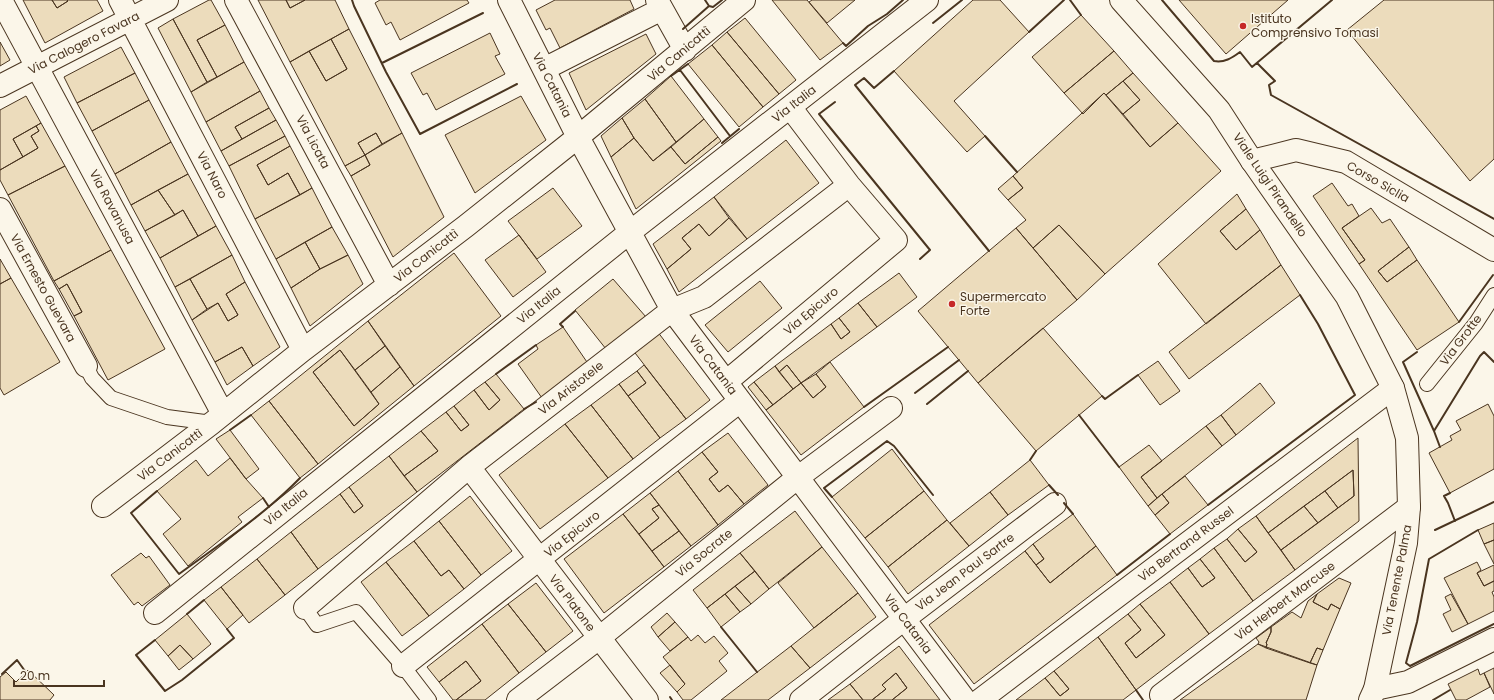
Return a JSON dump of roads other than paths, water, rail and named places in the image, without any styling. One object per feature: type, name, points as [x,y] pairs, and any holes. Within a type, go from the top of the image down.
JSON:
[{"type":"street","name":"Via Ravanusa","points":[[1,0],[37,67],[217,418]]},
{"type":"street","name":"Via Naro","points":[[120,0],[303,350]]},
{"type":"street","name":"Via Calogero Favara","points":[[0,86],[167,0]]},
{"type":"street","name":"Via Licata","points":[[236,0],[389,285]]},
{"type":"street","name":"Via Canicattì","points":[[103,506],[578,137],[744,0]]},
{"type":"street","name":"Via Italia","points":[[155,613],[630,232],[926,0]]},
{"type":"street","name":"Viale Luigi Pirandello","points":[[1122,0],[1219,110],[1252,161],[1347,297],[1393,388]]},
{"type":"street","name":"Via Catania","points":[[515,2],[544,69],[578,137],[672,310],[965,700]]},
{"type":"street","points":[[544,69],[659,4],[685,50]]},
{"type":"street","points":[[790,108],[849,185]]},
{"type":"street","name":"Corso Siclia","points":[[1252,161],[1296,150],[1346,162],[1494,250]]},
{"type":"street","name":"Via Epicuro","points":[[726,382],[896,240],[849,185]]},
{"type":"street","name":"Via Aristotele","points":[[305,608],[468,467],[672,310],[704,297],[849,185]]},
{"type":"street","name":"Via Ernesto Guevara","points":[[0,209],[86,366]]},
{"type":"street","name":"Via Tenente Palma","points":[[1372,694],[1406,543],[1409,507],[1407,438],[1393,388]]},
{"type":"street","name":"Via Bertrand Russel","points":[[980,700],[1393,388]]},
{"type":"street","name":"Via Epicuro","points":[[403,666],[740,401]]},
{"type":"street","name":"Via Socrate","points":[[518,700],[599,638],[797,478],[891,408]]},
{"type":"street","name":"Via Platone","points":[[468,467],[647,700]]},
{"type":"street","name":"Via Jean Paul Sartre","points":[[801,700],[904,619],[1055,504]]},
{"type":"street","name":"Via Herbert Marcuse","points":[[1161,695],[1409,507]]},
{"type":"street","points":[[1372,694],[1406,691],[1494,639]]},
{"type":"lane","name":"Via Grotte","points":[[1427,384],[1476,323],[1494,295]]},
{"type":"lane","points":[[86,366],[92,378],[111,398],[167,417],[217,418]]},
{"type":"lane","points":[[305,608],[317,625],[356,612],[403,666],[429,700]]},
{"type":"place","name":"Istituto Comprensivo Tomasi","points":[[1243,26]]},
{"type":"place","name":"Supermercato Forte","points":[[952,304]]}]
